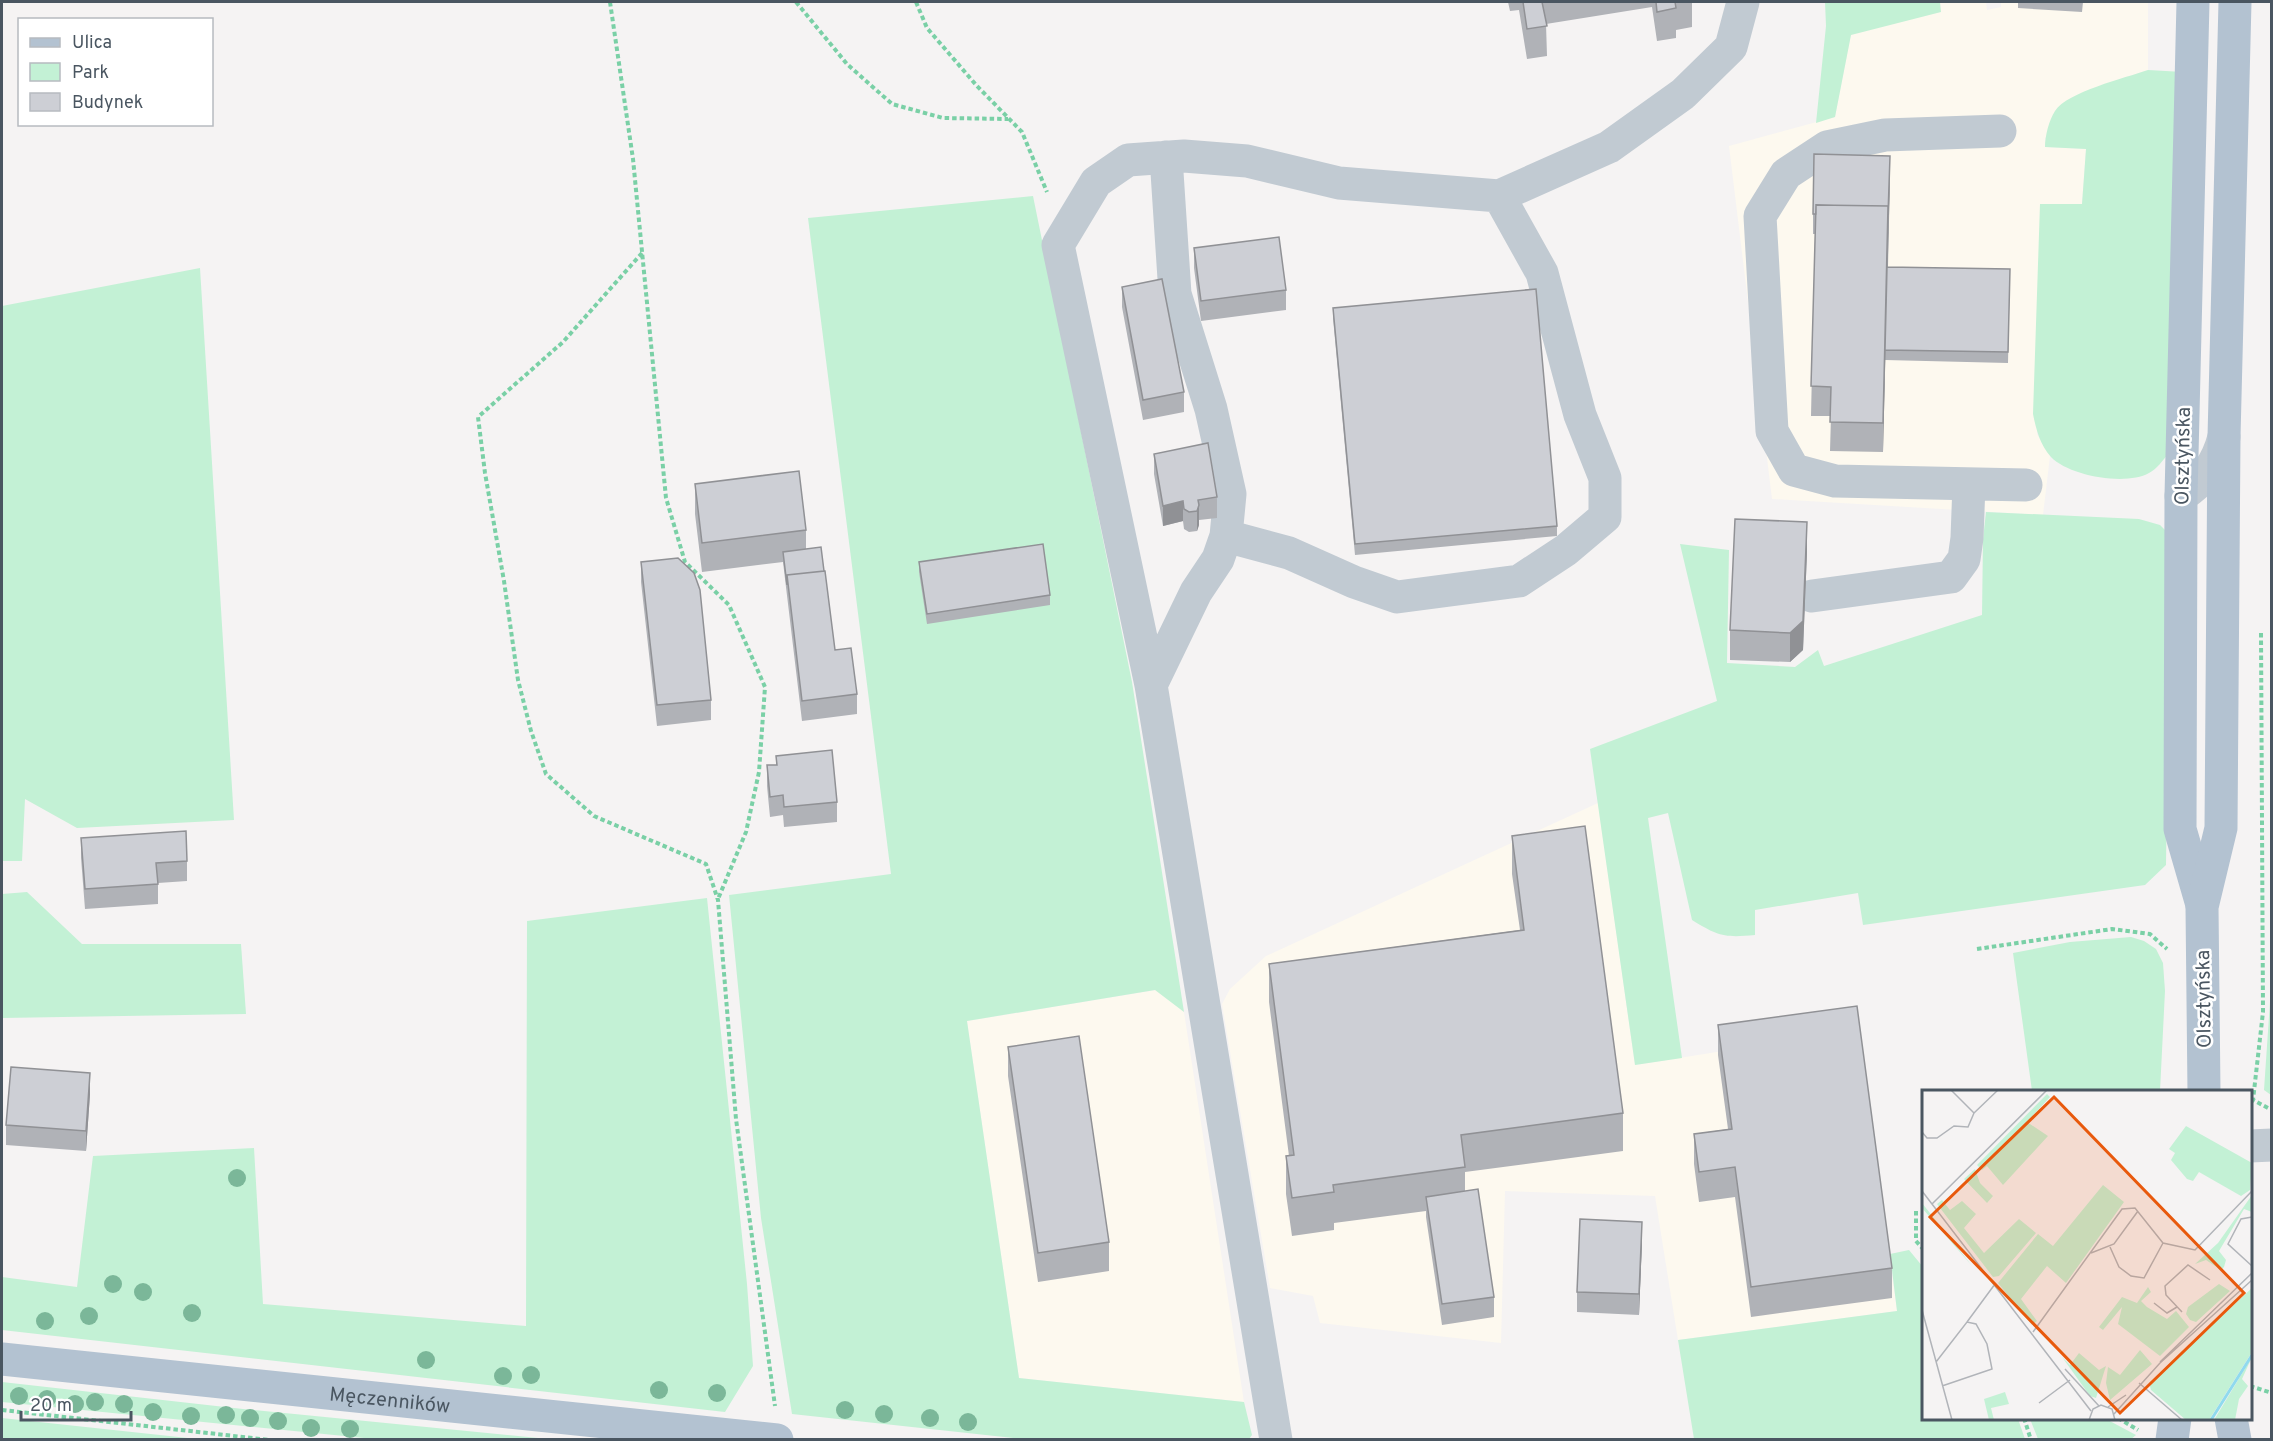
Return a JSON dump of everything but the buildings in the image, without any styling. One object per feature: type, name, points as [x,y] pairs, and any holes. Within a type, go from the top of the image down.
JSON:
[{"type":"main road","name":"Olsztyńska","points":[[2193,2],[2181,496],[2180,829],[2202,907]]},
{"type":"main road","name":"Olsztyńska","points":[[2204,1090],[2202,907],[2221,828],[2224,437],[2235,2]]},
{"type":"main road","name":"Męczenników","points":[[2,1359],[777,1428]]},
{"type":"main road","points":[[2159,1437],[2174,1420]]},
{"type":"main road","points":[[2231,1420],[2235,1440]]},
{"type":"lane","points":[[1276,1440],[1151,685],[1058,245],[1096,182],[1128,160],[1184,156],[1247,161],[1339,183],[1499,196],[1609,147],[1683,94],[1731,47],[1743,2]]},
{"type":"lane","points":[[2000,131],[1885,135],[1827,147],[1786,174],[1760,216],[1772,431],[1794,470],[1835,481],[2026,485]]},
{"type":"lane","points":[[1151,685],[1196,592],[1218,559],[1226,536],[1230,494],[1211,409],[1176,294],[1166,157]]},
{"type":"lane","points":[[1226,536],[1289,553],[1354,582],[1397,597],[1519,580],[1566,550],[1605,517],[1605,478],[1580,415],[1542,273],[1499,196]]},
{"type":"lane","points":[[2181,496],[2192,489],[2213,467],[2224,437]]},
{"type":"lane","points":[[1812,596],[1951,577],[1964,559],[1969,484]]},
{"type":"lane","points":[[2252,1146],[2271,1145]]},
{"type":"path","points":[[610,2],[633,159],[666,498],[685,562],[729,605],[765,687],[759,772],[746,832],[718,900]]},
{"type":"path","points":[[796,2],[847,64],[892,104],[943,118],[1008,119]]},
{"type":"path","points":[[916,2],[927,28],[1022,132],[1047,189],[1058,245]]},
{"type":"path","points":[[642,253],[563,342],[478,417],[518,680],[531,731],[546,774],[594,816],[706,864],[718,900],[736,1119],[777,1428]]},
{"type":"path","points":[[2261,622],[2263,1012],[2253,1100],[2271,1110]]},
{"type":"path","points":[[1977,949],[2112,929],[2150,934],[2167,948],[2168,957]]},
{"type":"path","points":[[1916,1210],[1916,1241],[1922,1249]]},
{"type":"path","points":[[2252,1387],[2271,1393]]},
{"type":"path","points":[[2,1410],[270,1440]]},
{"type":"path","points":[[2024,1420],[2031,1440]]},
{"type":"path","points":[[2120,1420],[2159,1437]]},
{"type":"shaded area","points":[[1940,2],[1986,2],[1987,10],[2001,7],[2001,2],[2148,2],[2148,70],[2114,82],[2045,138],[2046,147],[2086,149],[2082,204],[2041,204],[2037,434],[2050,456],[2043,515],[1772,499],[1729,146],[1835,117],[1851,34],[1940,12]]},
{"type":"shaded area","points":[[1598,803],[1635,1065],[1767,1044],[1887,1241],[1897,1311],[1678,1340],[1655,1196],[1505,1191],[1501,1343],[1320,1323],[1313,1296],[1270,1288],[1222,1004],[1230,989],[1266,956]]},
{"type":"shaded area","points":[[1156,990],[1184,1012],[1244,1402],[1019,1378],[967,1021]]},
{"type":"green space","points":[[1825,2],[1940,2],[1941,12],[1851,35],[1835,117],[1816,123],[1826,26]]},
{"type":"green space","points":[[2148,70],[2183,72],[2169,453],[2149,473],[2127,479],[2113,479],[2084,474],[2059,464],[2041,442],[2033,414],[2040,204],[2082,204],[2086,149],[2045,147],[2045,143],[2051,119],[2061,104],[2112,81]]},
{"type":"green space","points":[[1033,196],[1132,682],[1184,1012],[1155,990],[967,1021],[1019,1378],[1244,1402],[1252,1435],[1249,1439],[1023,1439],[792,1414],[761,1218],[729,895],[891,874],[808,218]]},
{"type":"green space","points":[[200,268],[234,820],[77,828],[25,799],[22,861],[2,861],[2,306]]},
{"type":"green space","points":[[1986,512],[2139,519],[2160,525],[2178,543],[2168,719],[2166,865],[2145,885],[1863,925],[1858,893],[1755,910],[1755,935],[1728,936],[1708,930],[1692,920],[1668,813],[1648,818],[1682,1058],[1635,1065],[1590,749],[1717,701],[1680,544],[1729,550],[1727,663],[1795,667],[1818,650],[1824,666],[1982,615],[1983,539]]},
{"type":"green space","points":[[27,892],[82,944],[241,944],[246,1014],[2,1018],[2,894]]},
{"type":"green space","points":[[707,898],[747,1284],[753,1366],[725,1412],[2,1330],[2,1277],[77,1287],[93,1156],[254,1148],[263,1304],[526,1326],[527,921]]},
{"type":"green space","points":[[2131,937],[2144,941],[2156,949],[2163,963],[2165,991],[2160,1090],[2032,1090],[2013,953],[2070,942]]},
{"type":"green space","points":[[2271,987],[2272,1095],[2264,1090]]},
{"type":"green space","points":[[1909,1250],[1922,1266],[1922,1420],[2018,1420],[2025,1439],[1694,1439],[1678,1340],[1897,1311],[1890,1254]]},
{"type":"green space","points":[[2,1382],[243,1409],[548,1439],[374,1439],[2,1402]]},
{"type":"green space","points":[[2,1418],[197,1439],[2,1439]]},
{"type":"green space","points":[[2030,1420],[2108,1420],[2136,1435],[2130,1440],[2038,1439]]}]
